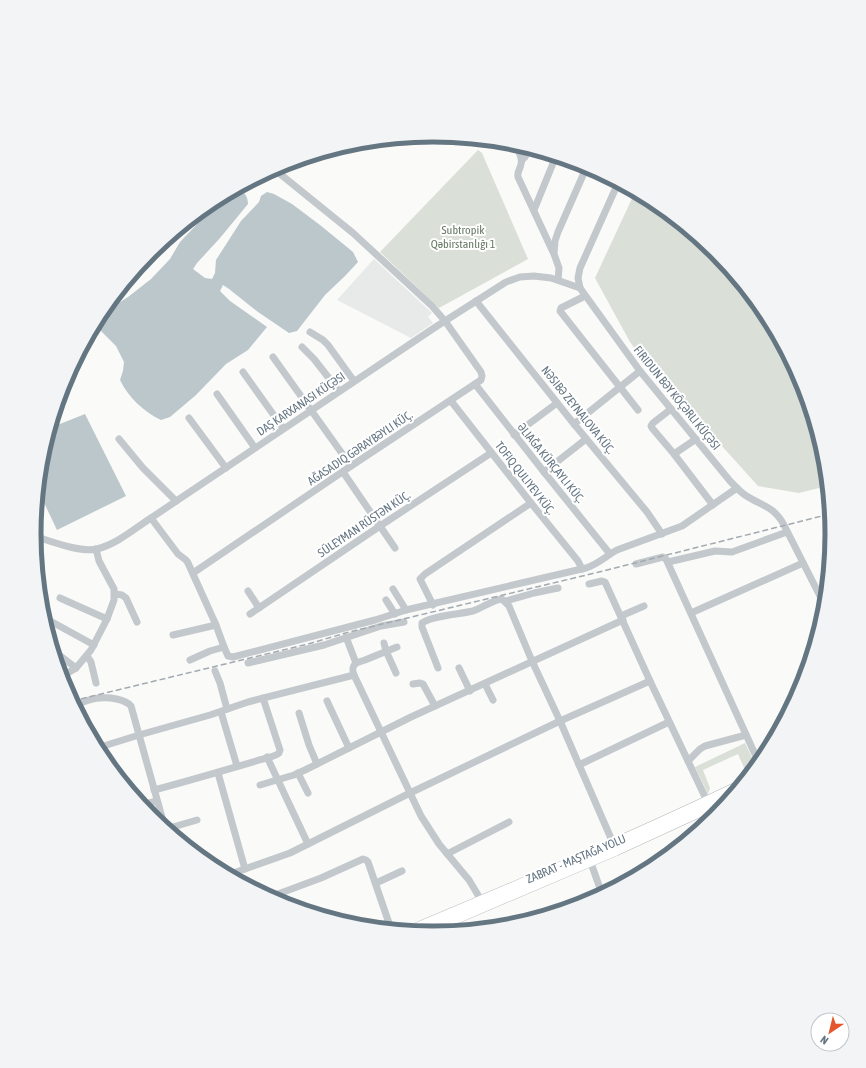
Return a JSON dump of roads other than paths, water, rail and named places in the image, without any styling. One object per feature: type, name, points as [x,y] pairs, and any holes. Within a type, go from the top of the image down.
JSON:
[{"type":"main road","name":"ZABRAT - MAŞTAĞA YOLU","points":[[419,925],[589,859],[613,843],[730,790]]},
{"type":"main road","points":[[441,926],[581,867],[589,859],[715,806]]},
{"type":"street","points":[[518,152],[522,160]]},
{"type":"street","points":[[527,154],[522,160],[522,164],[517,174],[554,254],[559,268],[558,280]]},
{"type":"street","points":[[534,210],[554,161]]},
{"type":"street","points":[[554,254],[555,241],[558,232],[584,172]]},
{"type":"street","points":[[193,573],[351,466],[451,401],[481,380],[482,376],[481,372],[445,321],[422,296],[353,233],[280,173]]},
{"type":"street","points":[[580,288],[578,278],[580,268],[616,188]]},
{"type":"street","points":[[41,538],[76,548],[96,549],[120,539],[283,428],[506,282],[520,277],[534,276],[558,280],[580,288]]},
{"type":"street","name":"FIRIDUN BƏY KÖÇƏRLI KÜÇƏSI","points":[[580,288],[640,371],[730,481],[745,495],[778,515],[820,596]]},
{"type":"street","points":[[585,296],[561,308],[560,311],[638,410]]},
{"type":"street","name":"NƏSIBƏ ZEYNALOVA KÜÇ.","points":[[476,301],[557,404],[647,512],[662,534]]},
{"type":"street","points":[[310,332],[328,345],[354,381]]},
{"type":"street","points":[[302,347],[314,359],[339,391]]},
{"type":"street","points":[[273,357],[351,466]]},
{"type":"street","points":[[574,424],[640,371]]},
{"type":"street","points":[[243,372],[283,428]]},
{"type":"street","points":[[475,384],[610,554]]},
{"type":"street","points":[[217,394],[255,448]]},
{"type":"street","name":"TOFIQ QULIYEV KÜÇ.","points":[[451,401],[578,561],[582,569]]},
{"type":"street","points":[[514,435],[557,404]]},
{"type":"street","points":[[671,409],[651,426],[713,504]]},
{"type":"street","points":[[189,418],[226,468]]},
{"type":"street","points":[[119,439],[143,468],[176,501]]},
{"type":"street","points":[[544,472],[586,439]]},
{"type":"street","points":[[674,454],[696,439]]},
{"type":"street","name":"SÜLEYMAN RÜSTƏN KÜÇ.","points":[[250,614],[491,452]]},
{"type":"street","points":[[343,472],[395,548]]},
{"type":"street","points":[[151,518],[178,554],[186,560],[216,624],[228,656],[233,657],[375,620],[406,610],[433,605],[595,565],[617,550],[687,524],[737,488]]},
{"type":"street","points":[[433,605],[420,578],[531,503]]},
{"type":"street","points":[[668,562],[715,551],[732,552],[788,532]]},
{"type":"street","points":[[67,673],[76,668],[87,656],[113,606],[115,594],[113,585],[99,561],[96,549]]},
{"type":"street","points":[[636,564],[663,557],[668,562],[756,756]]},
{"type":"street","points":[[691,613],[803,563]]},
{"type":"street","points":[[589,584],[602,581],[605,582],[707,801]]},
{"type":"street","points":[[506,602],[534,593],[558,588]]},
{"type":"street","points":[[393,589],[406,610]]},
{"type":"street","points":[[248,591],[259,608]]},
{"type":"street","points":[[115,594],[122,595],[126,598],[137,622]]},
{"type":"street","points":[[60,598],[107,619]]},
{"type":"street","points":[[438,668],[422,628],[422,623],[424,621],[483,608],[499,599],[506,602],[613,843]]},
{"type":"street","points":[[386,600],[395,614]]},
{"type":"street","points":[[260,785],[298,773],[435,706],[485,684],[622,618],[644,606]]},
{"type":"street","points":[[51,622],[94,645]]},
{"type":"street","points":[[248,663],[318,646],[381,626],[404,622]]},
{"type":"street","points":[[173,634],[216,624]]},
{"type":"street","points":[[346,637],[356,663]]},
{"type":"street","points":[[384,643],[396,673]]},
{"type":"street","points":[[190,660],[210,651],[224,647]]},
{"type":"street","points":[[397,647],[356,663],[353,665],[352,669],[421,816],[429,830],[469,880],[481,900]]},
{"type":"street","points":[[61,656],[76,668]]},
{"type":"street","points":[[87,656],[91,662],[96,683]]},
{"type":"street","points":[[459,668],[470,691]]},
{"type":"street","points":[[215,672],[220,683],[224,710],[237,766]]},
{"type":"street","points":[[103,746],[263,698],[354,674]]},
{"type":"street","points":[[236,872],[290,853],[560,721],[650,681]]},
{"type":"street","points":[[413,684],[423,684],[435,706]]},
{"type":"street","points":[[485,684],[493,700]]},
{"type":"street","points":[[79,703],[98,698],[122,700],[128,702],[131,706],[162,817]]},
{"type":"street","points":[[154,790],[277,755],[280,750],[263,698]]},
{"type":"street","points":[[327,701],[349,748]]},
{"type":"street","points":[[299,713],[309,745],[317,764]]},
{"type":"street","points":[[579,765],[669,722]]},
{"type":"street","points":[[688,761],[705,746],[746,735]]},
{"type":"street","points":[[267,757],[308,844]]},
{"type":"street","points":[[218,773],[245,869]]},
{"type":"street","points":[[298,773],[308,793]]},
{"type":"street","points":[[149,803],[157,801]]},
{"type":"street","points":[[172,826],[198,820]]},
{"type":"street","points":[[447,854],[509,822]]},
{"type":"street","points":[[278,894],[321,878],[363,859],[368,862],[389,924]]},
{"type":"street","points":[[589,859],[600,889]]},
{"type":"street","points":[[376,884],[402,871]]},
{"type":"railway","points":[[78,700],[824,515]]},
{"type":"park label","name":"Subtropik Qəbirstanlığı 1","points":[[463,237]]}]
